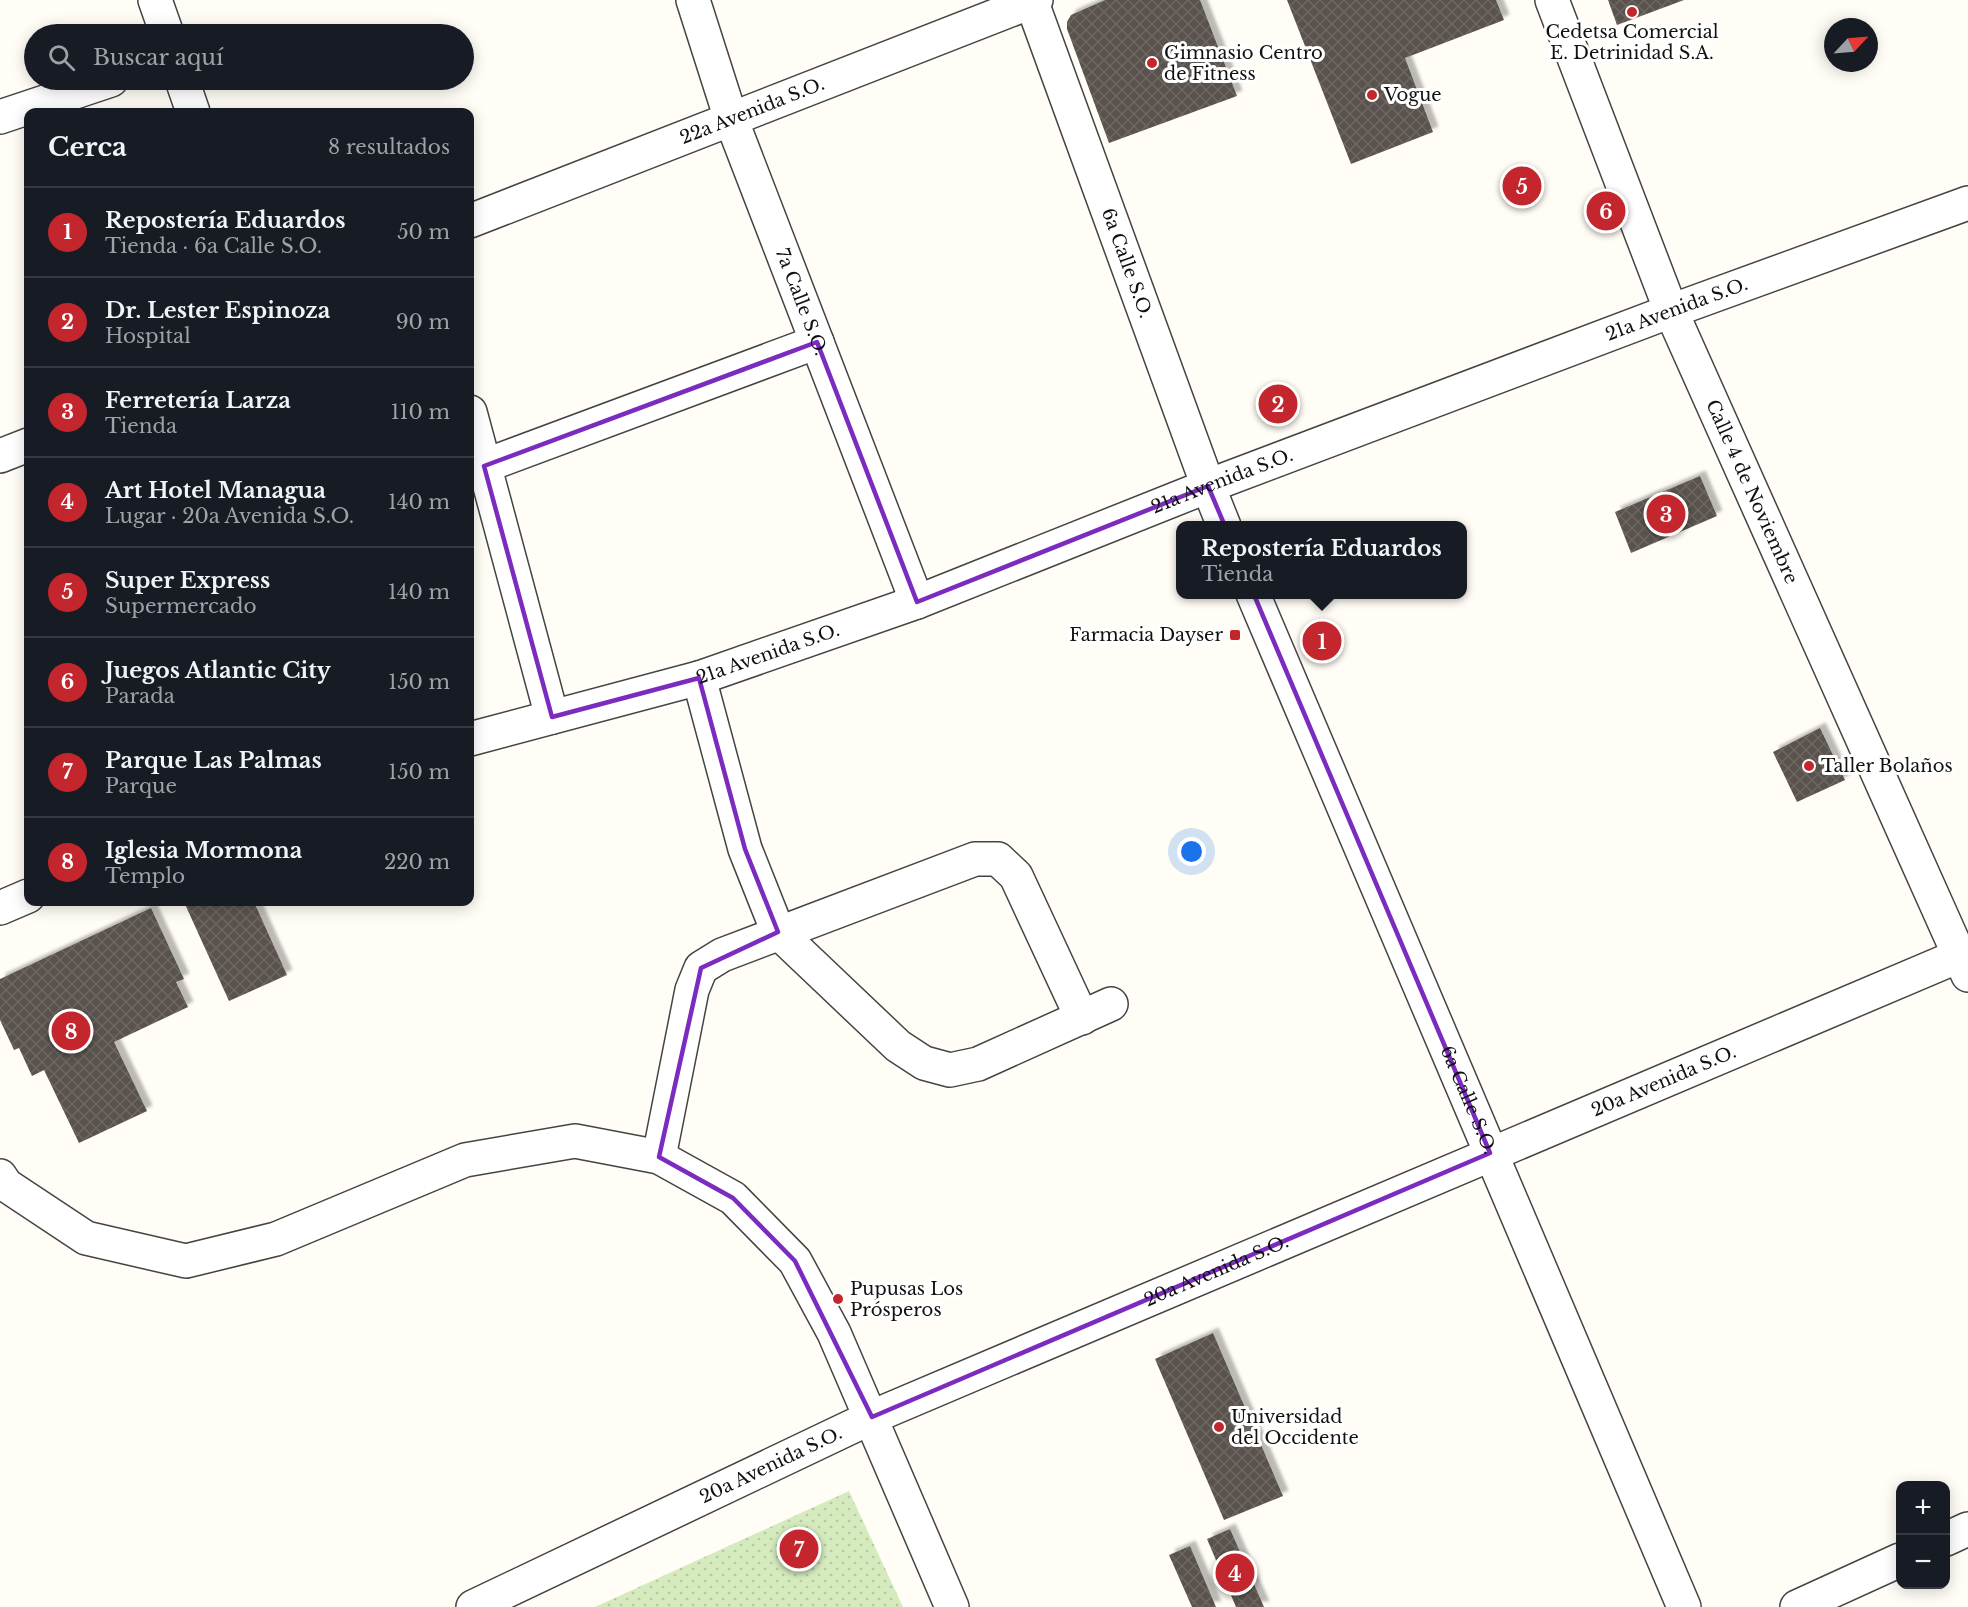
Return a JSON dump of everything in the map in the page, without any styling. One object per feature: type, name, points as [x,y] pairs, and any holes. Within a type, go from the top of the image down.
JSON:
[{"type":"street","points":[[155,0],[163,24]]},
{"type":"street","name":"7a Calle S.O.","points":[[693,0],[731,119],[917,603]]},
{"type":"street","name":"22a Avenida S.O.","points":[[474,219],[1033,0]]},
{"type":"street","name":"6a Calle S.O.","points":[[1033,0],[1222,521]]},
{"type":"street","name":"Calle 4 de Noviembre","points":[[1552,0],[1671,311],[1965,961]]},
{"type":"street","points":[[27,108],[81,90]]},
{"type":"street","points":[[185,90],[192,108]]},
{"type":"street","points":[[0,117],[24,109]]},
{"type":"street","name":"21a Avenida S.O.","points":[[474,738],[699,678],[917,603],[1208,486],[1671,311],[1968,203]]},
{"type":"street","points":[[484,466],[817,342]]},
{"type":"street","points":[[474,427],[552,717]]},
{"type":"street","points":[[0,456],[24,447]]},
{"type":"street","name":"6a Calle S.O.","points":[[1255,599],[1684,1607]]},
{"type":"street","points":[[659,1157],[692,990],[701,968],[722,955],[778,932],[975,860],[998,859],[1016,876],[1096,1011],[978,1064],[950,1070],[924,1063],[898,1046],[778,932],[745,849],[699,678]]},
{"type":"street","points":[[0,908],[24,898]]},
{"type":"street","name":"20a Avenida S.O.","points":[[473,1607],[872,1417],[1490,1153],[1965,961]]},
{"type":"street","points":[[0,1176],[6,1185],[86,1239],[186,1261],[276,1239],[465,1160],[575,1141],[659,1157],[733,1198],[795,1261],[834,1333],[952,1607]]},
{"type":"street","points":[[1950,1537],[1968,1529]]},
{"type":"street","points":[[1797,1607],[1896,1562]]},
{"type":"highlighted area","points":[[817,342],[917,602],[1208,486],[1490,1153],[872,1417],[795,1261],[733,1198],[659,1157],[701,968],[778,932],[745,849],[699,678],[552,717],[484,466]]},
{"type":"green space","points":[[849,1491],[903,1607],[595,1607]]},
{"type":"building","name":"Gimnasio Centro de Fitness","points":[[1105,0],[1200,0],[1237,96],[1109,143],[1067,29],[1067,22],[1071,15]]},
{"type":"building","name":"Vogue","points":[[1287,0],[1496,0],[1504,20],[1405,58],[1433,132],[1351,164]]},
{"type":"building","name":"Cedetsa Comercial E. Detrinidad S.A.","points":[[1608,0],[1684,0],[1617,25]]},
{"type":"building","points":[[1700,476],[1717,516],[1631,553],[1615,512]]},
{"type":"building","name":"Taller Bolaños","points":[[1820,728],[1845,780],[1797,802],[1773,752]]},
{"type":"building","points":[[186,906],[256,906],[287,975],[229,1001]]},
{"type":"building","points":[[151,908],[184,979],[176,982],[188,1007],[114,1042],[147,1111],[79,1143],[44,1070],[32,1076],[19,1048],[14,1050],[0,1020],[0,979]]},
{"type":"building","name":"Universidad del Occidente","points":[[1213,1333],[1283,1496],[1224,1520],[1155,1359]]},
{"type":"building","points":[[1230,1529],[1264,1607],[1236,1607],[1207,1539]]},
{"type":"building","points":[[1190,1546],[1216,1607],[1192,1607],[1169,1555]]},
{"type":"place","name":"Cedetsa Comercial E. Detrinidad S.A.","points":[[1632,12]]},
{"type":"place","name":"Gimnasio Centro de Fitness","points":[[1152,63]]},
{"type":"place","name":"Vogue","points":[[1372,95]]},
{"type":"place","name":"Super Express","points":[[1522,186]]},
{"type":"place","name":"Juegos Atlantic City","points":[[1606,211]]},
{"type":"place","name":"Dr. Lester Espinoza","points":[[1278,404]]},
{"type":"place","name":"Ferretería Larza","points":[[1666,514]]},
{"type":"place","name":"Farmacia Dayser","points":[[1235,635]]},
{"type":"place","name":"Repostería Eduardos","points":[[1322,641]]},
{"type":"place","name":"Taller Bolaños","points":[[1809,766]]},
{"type":"place","name":"Iglesia Mormona","points":[[71,1031]]},
{"type":"place","name":"Pupusas Los Prósperos","points":[[838,1299]]},
{"type":"place","name":"Universidad del Occidente","points":[[1219,1427]]},
{"type":"place","name":"Parque Las Palmas","points":[[799,1549]]},
{"type":"place","name":"Art Hotel Managua","points":[[1235,1573]]}]
